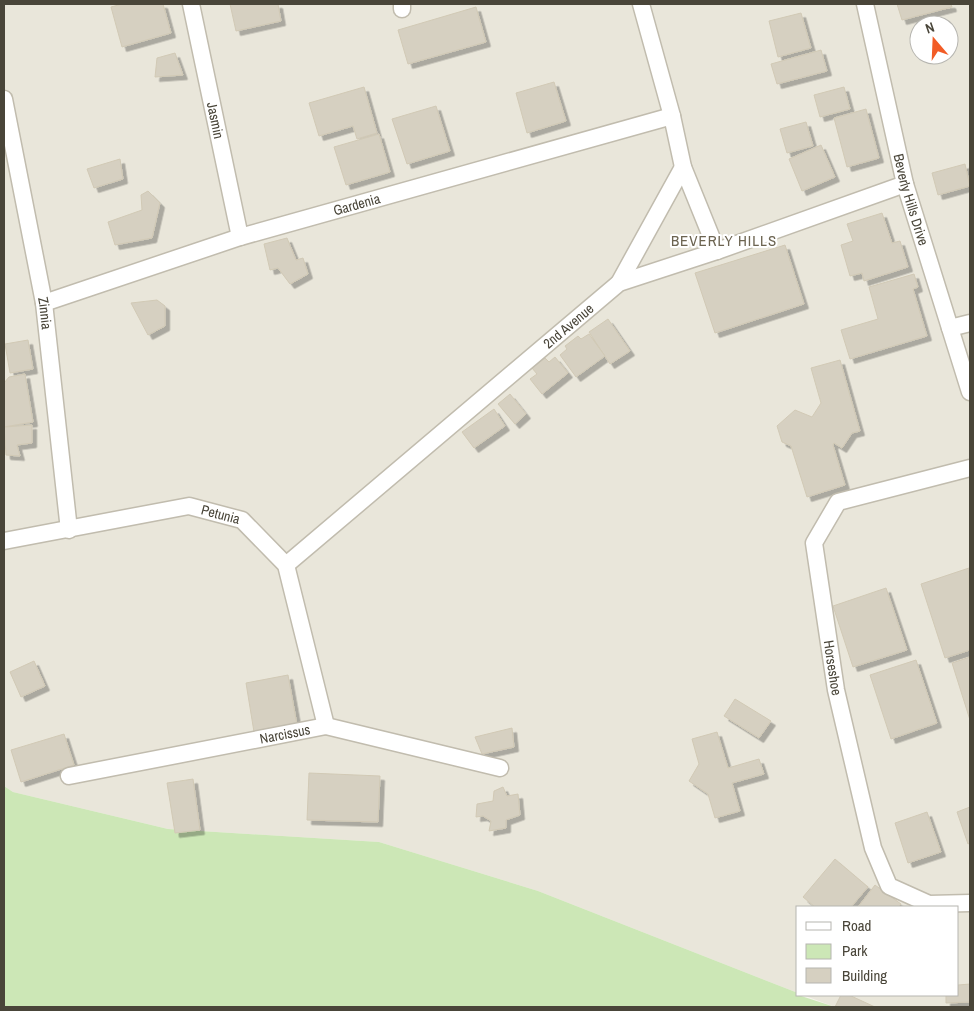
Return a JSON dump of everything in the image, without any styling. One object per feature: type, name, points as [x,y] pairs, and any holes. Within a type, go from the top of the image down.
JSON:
[{"type":"street","name":"Jasmin","points":[[191,4],[240,237]]},
{"type":"street","points":[[640,4],[672,116],[682,167],[717,251]]},
{"type":"street","name":"Beverly Hills Drive","points":[[865,4],[905,184],[970,392]]},
{"type":"street","name":"Zinnia","points":[[4,99],[44,302],[69,530]]},
{"type":"street","name":"Gardenia","points":[[44,302],[240,237],[672,116]]},
{"type":"street","points":[[619,283],[682,167]]},
{"type":"street","name":"2nd Avenue","points":[[286,565],[619,283],[717,251],[905,184]]},
{"type":"street","points":[[950,328],[970,323]]},
{"type":"street","name":"Horseshoe","points":[[970,468],[838,502],[814,543],[836,690],[873,848],[890,886],[929,904],[970,903]]},
{"type":"street","name":"Petunia","points":[[4,541],[189,506],[242,520],[286,565]]},
{"type":"street","points":[[286,565],[326,726]]},
{"type":"street","name":"Narcissus","points":[[69,776],[326,726],[500,768]]},
{"type":"shaded area","points":[[4,4],[970,4],[970,1007],[835,1007],[806,996],[959,996],[959,906],[796,906],[796,992],[538,891],[379,842],[168,829],[13,792],[4,786]]},
{"type":"green space","points":[[4,786],[13,792],[168,829],[379,842],[538,891],[796,992],[796,996],[835,1007],[4,1007]]},
{"type":"building","points":[[122,4],[163,4],[171,33],[122,47],[111,7]]},
{"type":"building","points":[[230,4],[278,4],[281,21],[236,31]]},
{"type":"building","points":[[897,4],[951,4],[952,7],[921,15],[909,15],[909,18],[902,20]]},
{"type":"building","points":[[476,7],[486,42],[408,64],[398,30]]},
{"type":"building","points":[[801,13],[811,48],[778,57],[769,21]]},
{"type":"building","points":[[821,50],[827,71],[777,84],[771,64]]},
{"type":"building","points":[[175,53],[183,75],[155,77],[157,58]]},
{"type":"building","points":[[554,82],[566,121],[527,133],[516,93]]},
{"type":"building","points":[[364,87],[377,133],[357,139],[353,126],[319,136],[309,103]]},
{"type":"building","points":[[844,87],[850,109],[820,117],[814,95]]},
{"type":"building","points":[[436,106],[450,151],[407,164],[392,119]]},
{"type":"building","points":[[866,109],[879,158],[847,167],[834,118]]},
{"type":"building","points":[[806,122],[813,146],[787,153],[780,129]]},
{"type":"building","points":[[379,134],[390,172],[346,185],[334,147]]},
{"type":"building","points":[[821,145],[835,177],[802,191],[789,159]]},
{"type":"building","points":[[120,159],[123,179],[94,188],[87,169]]},
{"type":"building","points":[[965,164],[970,186],[938,195],[932,173]]},
{"type":"building","points":[[148,191],[160,203],[152,238],[115,245],[108,222],[142,210],[141,195]]},
{"type":"building","points":[[882,213],[892,243],[900,241],[908,267],[864,281],[862,273],[850,276],[841,245],[853,241],[847,224]]},
{"type":"building","points":[[287,238],[296,260],[303,258],[308,274],[290,284],[278,268],[270,270],[264,244]]},
{"type":"building","points":[[785,245],[804,304],[715,333],[695,273]]},
{"type":"building","points":[[914,274],[918,287],[913,289],[927,336],[850,359],[841,330],[878,319],[869,287]]},
{"type":"building","points":[[157,300],[165,306],[165,326],[148,335],[131,303]]},
{"type":"building","points":[[608,319],[630,351],[610,364],[589,332]]},
{"type":"building","points":[[589,334],[605,356],[576,377],[560,355],[567,349],[565,346],[578,336],[581,339]]},
{"type":"building","points":[[28,340],[33,369],[10,373],[5,344]]},
{"type":"building","points":[[555,357],[568,373],[542,394],[530,379],[537,374],[532,368],[545,358],[549,362]]},
{"type":"building","points":[[840,360],[860,431],[852,433],[842,448],[834,443],[833,445],[845,485],[807,497],[791,446],[782,442],[777,426],[795,410],[812,417],[821,403],[811,368]]},
{"type":"building","points":[[25,374],[33,422],[4,427],[4,383],[9,377]]},
{"type":"building","points":[[510,394],[526,414],[515,424],[498,404]]},
{"type":"building","points":[[494,409],[505,426],[474,448],[462,432]]},
{"type":"building","points":[[32,425],[32,443],[17,445],[20,456],[6,455],[4,427]]},
{"type":"building","points":[[969,568],[970,650],[945,658],[921,584]]},
{"type":"building","points":[[886,588],[907,650],[853,667],[833,606]]},
{"type":"building","points":[[970,657],[970,720],[952,663]]},
{"type":"building","points":[[916,660],[937,723],[891,739],[870,675]]},
{"type":"building","points":[[34,661],[45,686],[21,697],[10,672]]},
{"type":"building","points":[[288,675],[297,725],[254,732],[246,683]]},
{"type":"building","points":[[735,699],[771,721],[759,738],[724,716]]},
{"type":"building","points":[[512,728],[514,747],[482,754],[475,737]]},
{"type":"building","points":[[717,732],[728,768],[759,759],[764,774],[732,783],[740,811],[715,818],[708,794],[689,781],[699,764],[692,739]]},
{"type":"building","points":[[64,734],[74,765],[21,782],[11,750]]},
{"type":"building","points":[[309,773],[380,776],[378,822],[307,820]]},
{"type":"building","points":[[193,779],[200,830],[175,833],[167,783]]},
{"type":"building","points":[[503,787],[507,796],[518,794],[520,815],[506,820],[506,828],[489,831],[491,821],[483,816],[476,817],[477,804],[493,801],[494,791]]},
{"type":"building","points":[[970,807],[970,843],[968,844],[957,812]]},
{"type":"building","points":[[927,812],[941,852],[908,863],[895,823]]},
{"type":"building","points":[[835,859],[868,887],[852,906],[814,906],[803,897]]},
{"type":"building","points":[[875,885],[901,904],[899,906],[859,906]]},
{"type":"building","points":[[970,984],[970,1002],[946,1003],[946,996],[959,996],[959,985]]},
{"type":"building","points":[[840,996],[851,996],[875,1007],[835,1007]]},
{"type":"district","name":"BEVERLY HILLS","points":[[724,241]]}]
